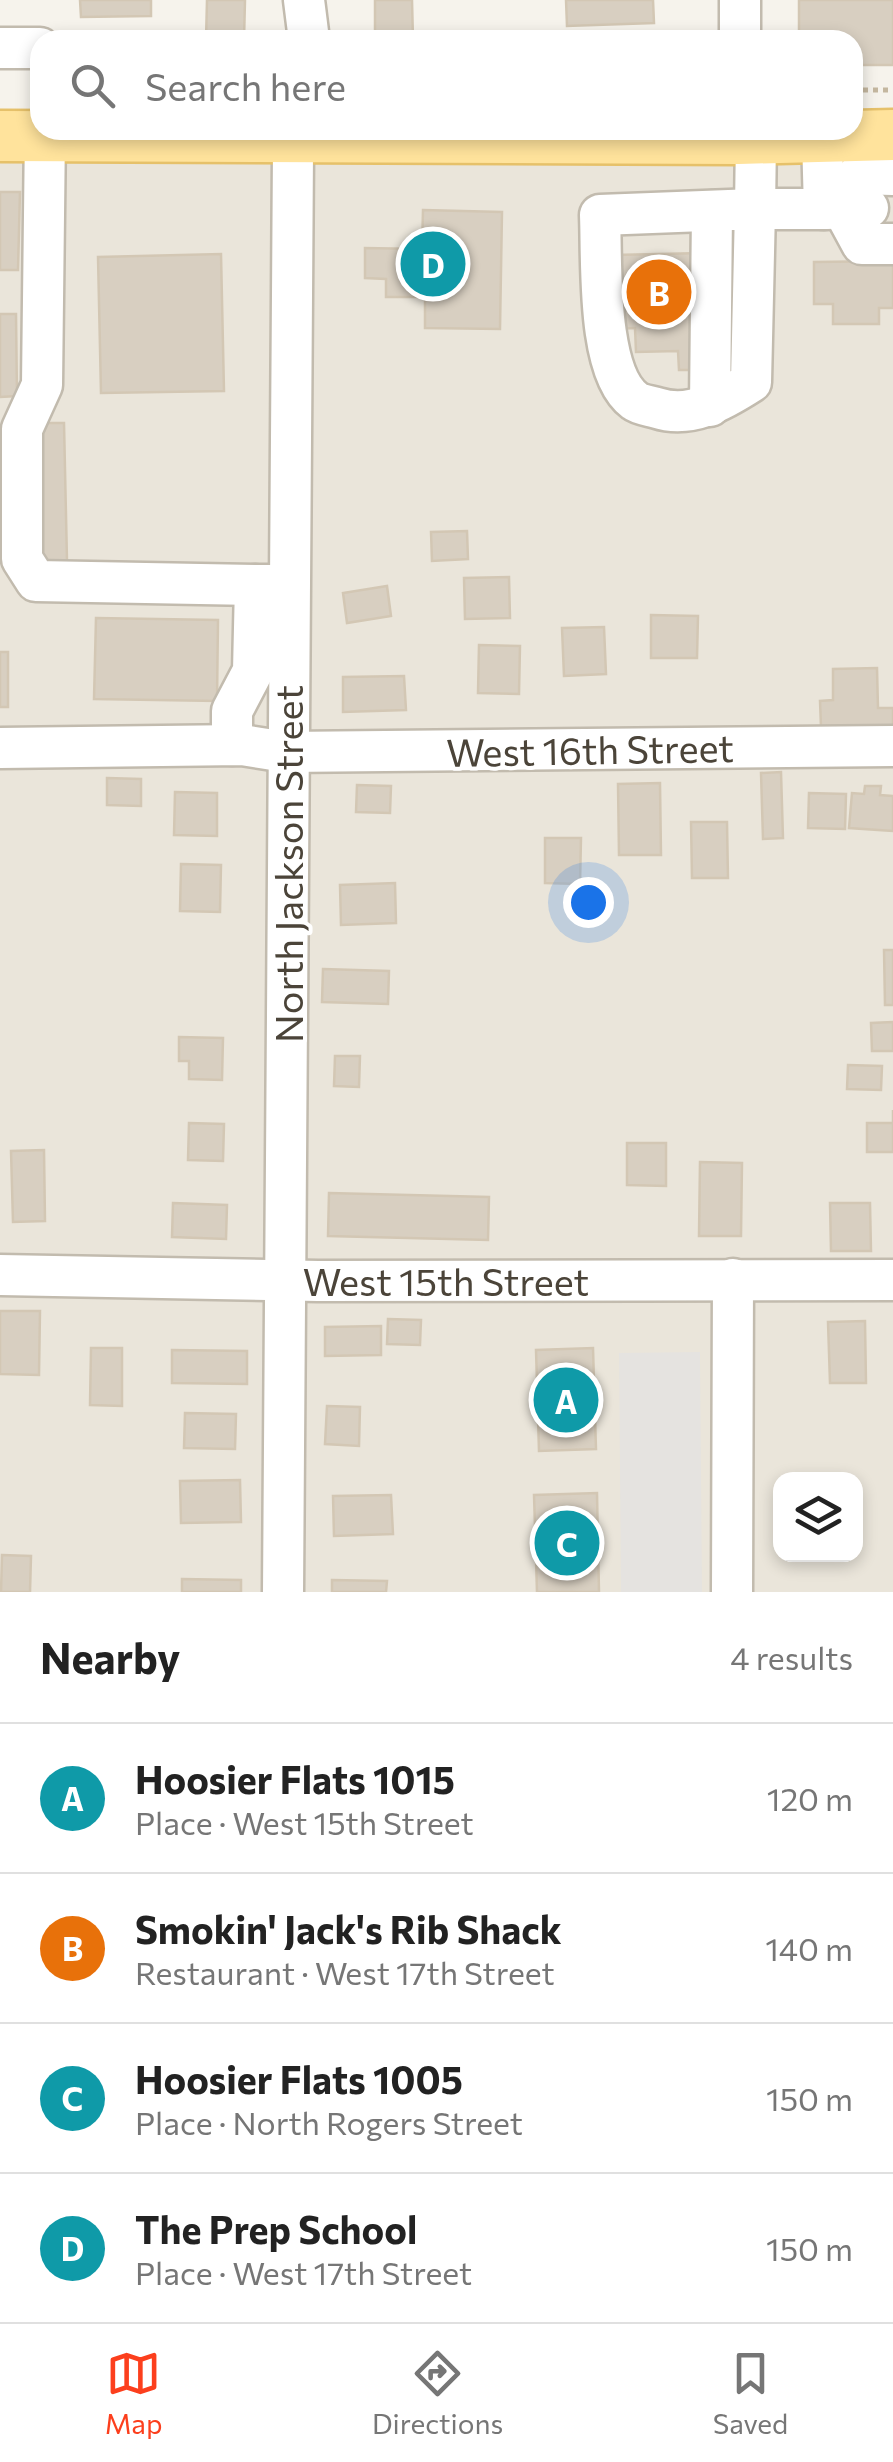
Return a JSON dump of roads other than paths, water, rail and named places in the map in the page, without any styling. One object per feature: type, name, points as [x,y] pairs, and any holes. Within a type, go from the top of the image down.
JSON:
[{"type":"main road","points":[[863,136],[893,135]]},
{"type":"street","points":[[304,0],[308,30]]},
{"type":"street","points":[[740,0],[740,30]]},
{"type":"street","points":[[0,48],[30,48]]},
{"type":"street","points":[[30,140],[42,385],[22,429],[22,558],[36,581],[272,585],[253,671],[232,711],[232,745]]},
{"type":"street","name":"North Jackson Street","points":[[283,1592],[288,1280],[286,752],[272,585],[312,140]]},
{"type":"street","points":[[745,140],[756,209],[750,382],[710,406],[669,412],[635,401],[616,374],[606,340],[600,215],[756,209],[845,209]]},
{"type":"street","points":[[823,140],[845,209],[862,244],[893,244]]},
{"type":"street","points":[[845,209],[860,174],[893,175]]},
{"type":"street","points":[[710,406],[712,211]]},
{"type":"street","name":"West 16th Street","points":[[0,748],[232,745],[286,752],[893,746]]},
{"type":"street","name":"West 15th Street","points":[[0,1275],[288,1280],[893,1280]]},
{"type":"street","points":[[732,1592],[733,1279]]},
{"type":"place","name":"The Prep School","points":[[433,264]]},
{"type":"place","name":"Smokin' Jack's Rib Shack","points":[[659,292]]},
{"type":"place","name":"Hoosier Flats 1015","points":[[566,1400]]},
{"type":"place","name":"Hoosier Flats 1005","points":[[567,1543]]}]
